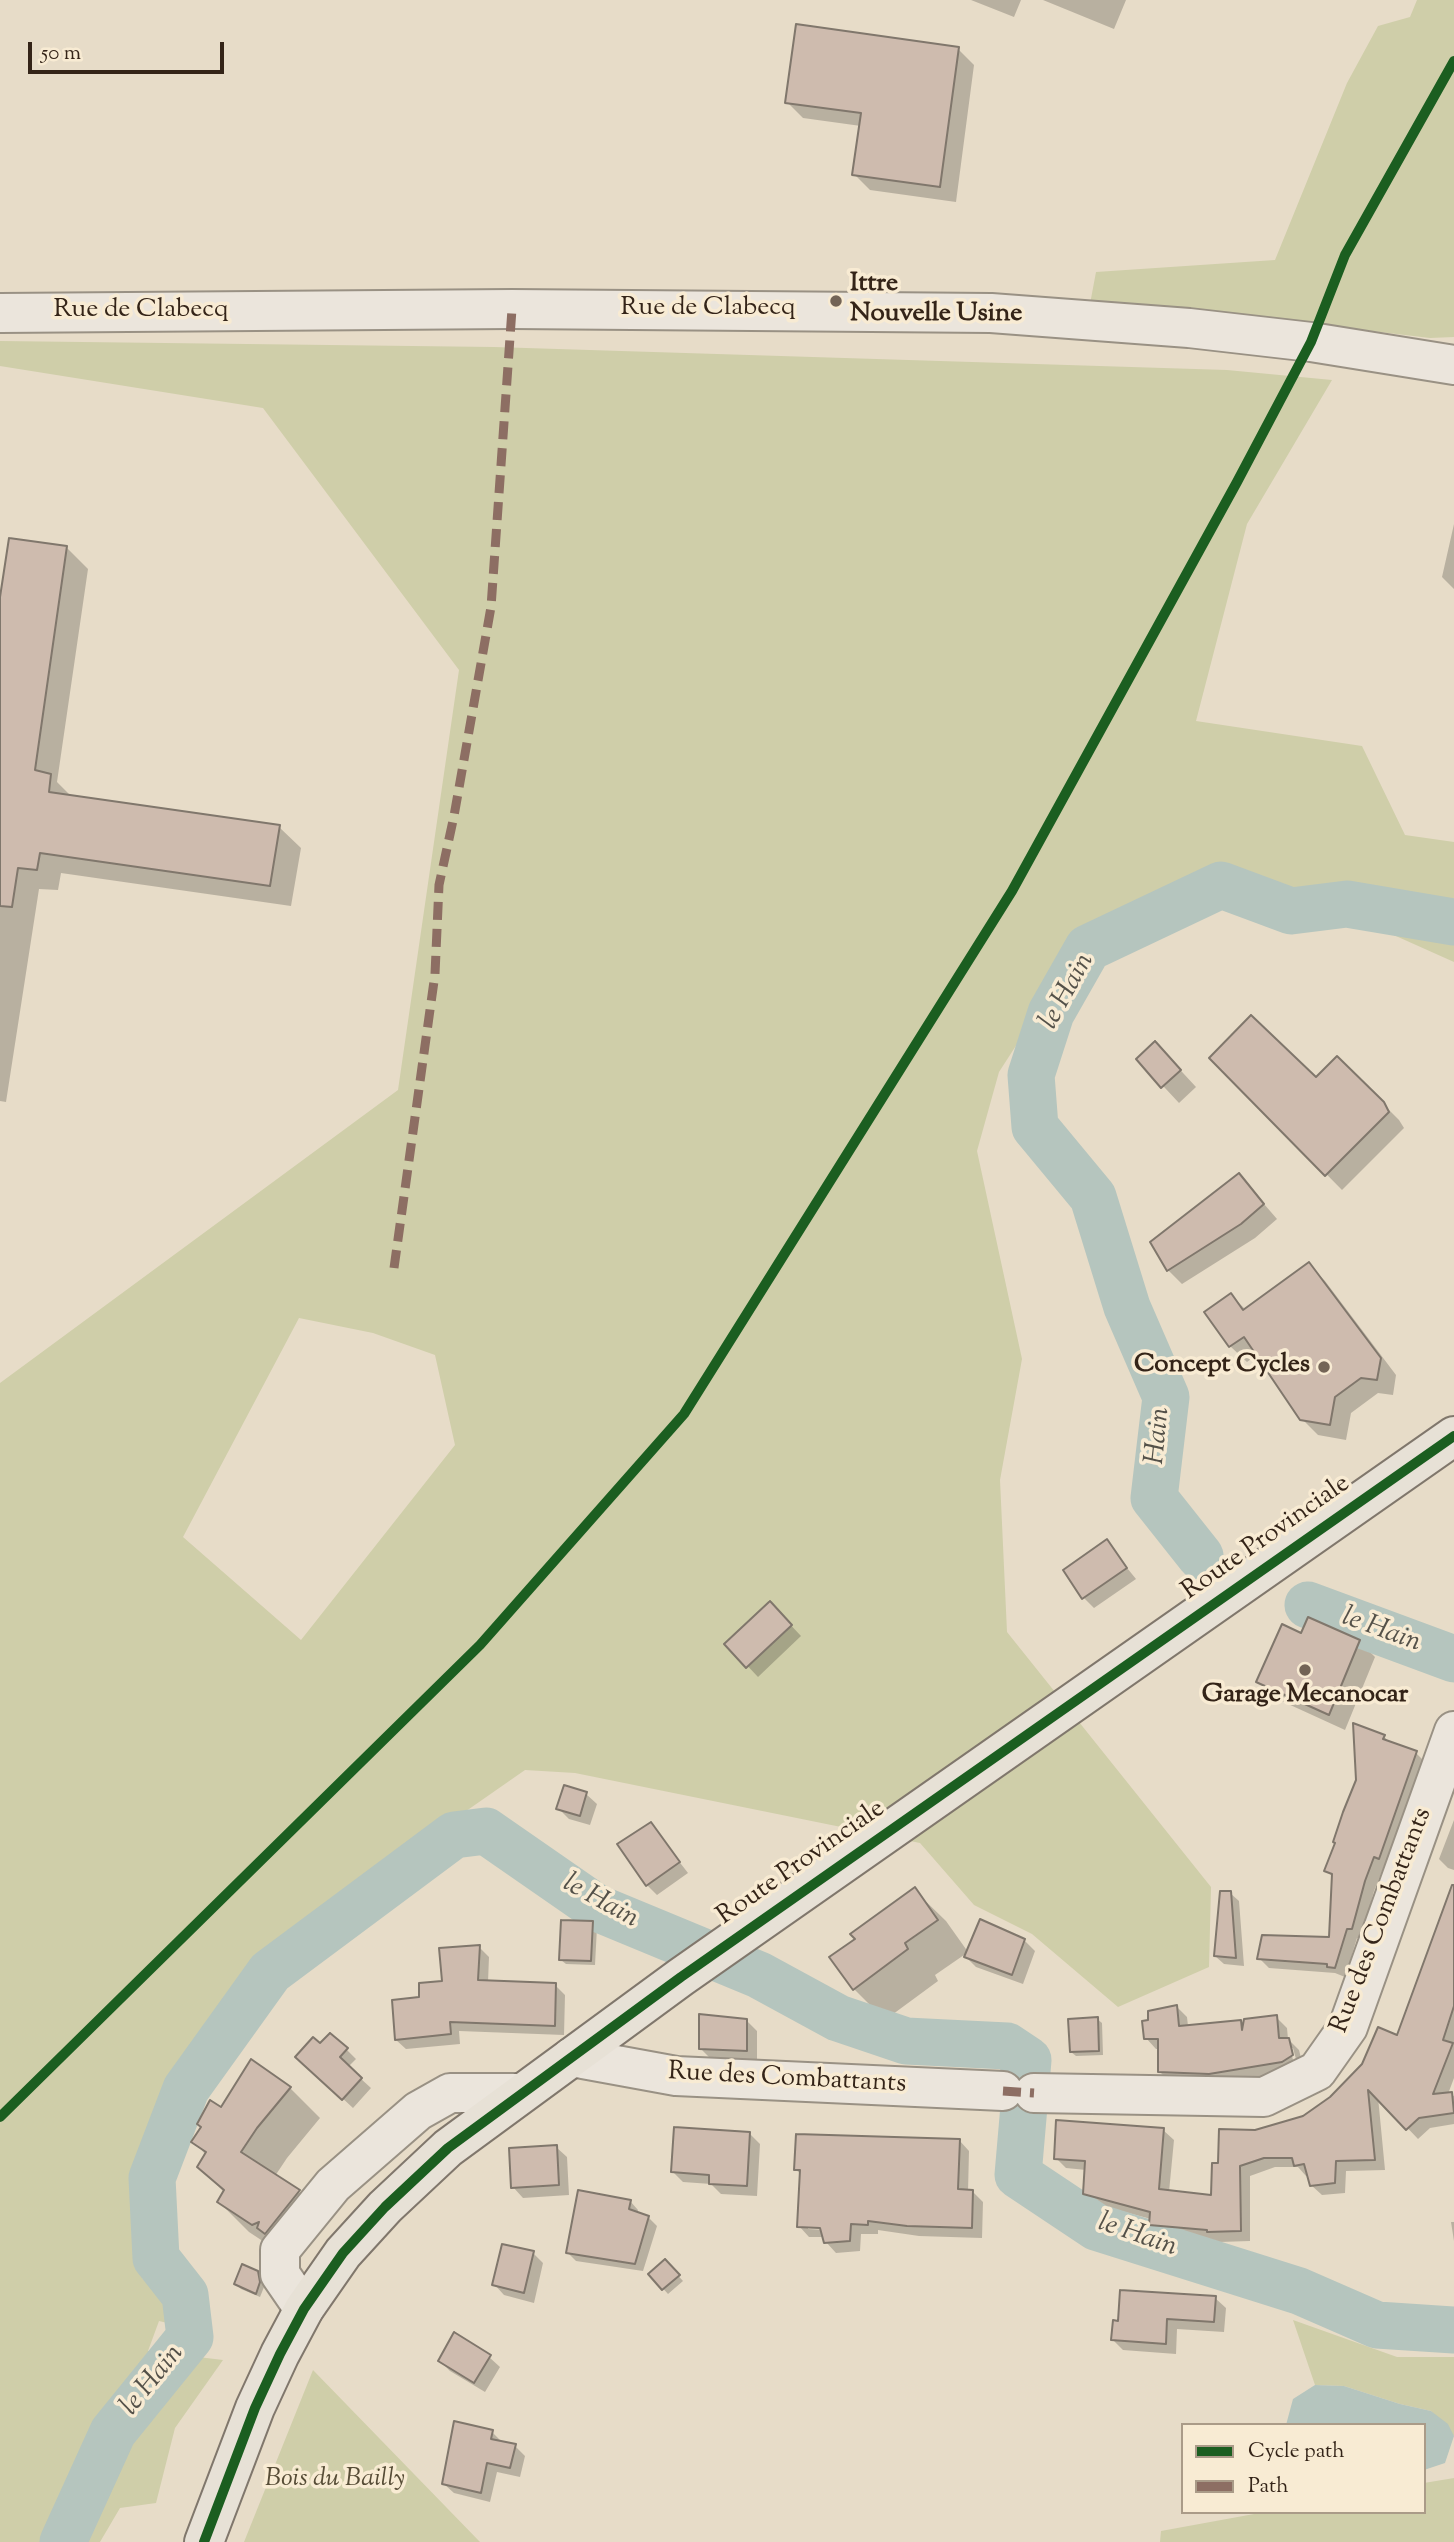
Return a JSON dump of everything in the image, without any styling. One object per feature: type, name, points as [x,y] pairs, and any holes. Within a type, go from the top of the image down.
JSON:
[{"type":"main road","name":"Route Provinciale","points":[[205,2542],[256,2408],[304,2309],[343,2253],[385,2207],[448,2148],[519,2093],[736,1937],[1454,1436]]},
{"type":"street","name":"Rue de Clabecq","points":[[0,313],[526,309],[991,313],[1189,328],[1311,342],[1454,365]]},
{"type":"street","name":"Rue des Combattants","points":[[572,2057],[676,2076],[1018,2092],[1265,2097],[1317,2071],[1348,2027],[1454,1731]]},
{"type":"street","points":[[304,2309],[280,2274],[280,2250],[333,2185],[418,2111],[450,2093],[519,2093]]},
{"type":"green space","points":[[1417,0],[1454,0],[1454,337],[1430,338],[1229,314],[1090,304],[1096,272],[1275,260],[1347,83],[1378,26],[1410,17]]},
{"type":"green space","points":[[0,341],[494,347],[1227,370],[1332,380],[1247,524],[1196,721],[1362,746],[1405,835],[1454,842],[1454,962],[1378,928],[1345,886],[1312,901],[1240,876],[1184,883],[1097,920],[999,1072],[977,1151],[1022,1359],[1000,1480],[1007,1632],[1211,1887],[1209,1967],[1118,2007],[1032,1934],[974,1905],[920,1843],[575,1773],[525,1770],[317,1915],[143,2154],[142,2278],[197,2330],[159,2321],[148,2351],[223,2360],[175,2428],[156,2503],[120,2508],[100,2542],[0,2542],[0,1383],[398,1090],[459,670],[263,408],[0,366]],"holes":[[[299,1318],[373,1333],[435,1355],[455,1445],[301,1640],[183,1537]]]},
{"type":"green space","points":[[1293,2320],[1397,2357],[1454,2357],[1454,2436],[1431,2411],[1344,2386],[1315,2385]]},
{"type":"green space","name":"Bois du Bailly","points":[[313,2370],[480,2542],[244,2542]]},
{"type":"green space","points":[[1454,2478],[1454,2542],[1160,2542],[1161,2531],[1254,2514],[1426,2514],[1426,2483]]},
{"type":"shaded area","points":[[1315,2385],[1344,2386],[1431,2411],[1448,2424],[1454,2436],[1445,2463],[1426,2469],[1426,2423],[1287,2423],[1293,2399]]},
{"type":"building","points":[[796,24],[959,47],[940,187],[852,175],[861,113],[785,103]]},
{"type":"building","points":[[9,538],[67,546],[35,770],[51,774],[49,792],[280,825],[270,886],[40,853],[37,870],[18,868],[12,907],[0,906],[0,597]]},
{"type":"building","points":[[1251,1015],[1316,1077],[1337,1056],[1384,1102],[1389,1112],[1325,1176],[1209,1058]]},
{"type":"building","points":[[1155,1041],[1181,1070],[1161,1088],[1136,1059]]},
{"type":"building","points":[[1239,1173],[1264,1204],[1241,1224],[1167,1271],[1150,1242]]},
{"type":"building","points":[[1309,1262],[1381,1358],[1377,1380],[1361,1378],[1335,1397],[1330,1425],[1300,1420],[1244,1337],[1229,1347],[1204,1312],[1231,1293],[1243,1310]]},
{"type":"building","points":[[1107,1539],[1127,1568],[1082,1599],[1063,1570]]},
{"type":"building","points":[[770,1601],[792,1625],[746,1668],[724,1644]]},
{"type":"building","name":"Garage Mecanocar","points":[[1308,1617],[1360,1640],[1329,1715],[1256,1682],[1282,1624],[1301,1633]]},
{"type":"building","points":[[1353,1723],[1385,1735],[1383,1739],[1417,1751],[1379,1859],[1374,1857],[1365,1881],[1352,1929],[1347,1929],[1335,1968],[1327,1967],[1327,1964],[1257,1959],[1262,1935],[1329,1937],[1332,1874],[1324,1871],[1356,1780]]},
{"type":"building","points":[[564,1785],[587,1792],[580,1816],[556,1809]]},
{"type":"building","points":[[651,1822],[680,1862],[646,1886],[617,1844]]},
{"type":"building","points":[[1452,1885],[1454,2006],[1443,2040],[1453,2043],[1433,2094],[1452,2092],[1454,2113],[1419,2118],[1406,2130],[1368,2090],[1375,2160],[1336,2161],[1335,2183],[1310,2186],[1304,2164],[1294,2166],[1292,2158],[1264,2158],[1240,2166],[1241,2231],[1207,2232],[1149,2225],[1150,2212],[1083,2194],[1085,2161],[1054,2159],[1056,2120],[1164,2128],[1159,2189],[1211,2195],[1212,2163],[1218,2163],[1219,2129],[1255,2130],[1303,2116],[1330,2097],[1362,2064],[1378,2027],[1397,2035]]},
{"type":"building","points":[[915,1887],[938,1920],[905,1943],[908,1949],[853,1990],[829,1957],[855,1939],[850,1934]]},
{"type":"building","points":[[1220,1891],[1231,1891],[1236,1958],[1214,1956]]},
{"type":"building","points":[[980,1919],[1025,1939],[1012,1975],[964,1957]]},
{"type":"building","points":[[561,1920],[593,1921],[591,1961],[559,1960]]},
{"type":"building","points":[[480,1945],[478,1980],[556,1983],[555,2026],[450,2022],[451,2034],[395,2040],[392,2000],[419,1997],[419,1983],[442,1981],[439,1948]]},
{"type":"building","points":[[1177,2005],[1179,2026],[1241,2020],[1242,2030],[1244,2019],[1277,2015],[1279,2038],[1289,2038],[1293,2055],[1282,2062],[1209,2074],[1158,2072],[1158,2039],[1144,2039],[1142,2021],[1148,2020],[1148,2011]]},
{"type":"building","points":[[699,2014],[747,2019],[747,2051],[699,2049]]},
{"type":"building","points":[[1098,2017],[1099,2051],[1070,2052],[1068,2019]]},
{"type":"building","points":[[330,2033],[348,2048],[340,2057],[362,2078],[342,2100],[295,2057],[313,2037],[320,2043]]},
{"type":"building","points":[[251,2059],[291,2087],[241,2152],[300,2190],[265,2234],[257,2228],[259,2222],[252,2225],[217,2202],[224,2190],[197,2167],[206,2152],[191,2142],[201,2127],[197,2124],[210,2100],[221,2107]]},
{"type":"building","points":[[674,2127],[750,2132],[747,2186],[709,2184],[709,2175],[671,2172]]},
{"type":"building","points":[[796,2134],[960,2139],[958,2189],[973,2190],[972,2228],[907,2226],[868,2221],[868,2225],[851,2224],[850,2241],[824,2243],[820,2228],[797,2227],[800,2170],[794,2170]]},
{"type":"building","points":[[557,2145],[559,2185],[511,2188],[509,2148]]},
{"type":"building","points":[[578,2190],[631,2200],[629,2209],[649,2216],[635,2264],[566,2253]]},
{"type":"building","points":[[502,2244],[534,2251],[524,2293],[492,2285]]},
{"type":"building","points":[[665,2259],[680,2275],[662,2290],[648,2274]]},
{"type":"building","points":[[242,2264],[258,2271],[260,2282],[256,2294],[234,2284]]},
{"type":"building","points":[[1120,2290],[1216,2296],[1214,2322],[1167,2319],[1166,2344],[1111,2340],[1113,2320],[1118,2321]]},
{"type":"building","points":[[454,2332],[491,2355],[474,2383],[438,2361]]},
{"type":"building","points":[[454,2421],[493,2430],[491,2439],[516,2444],[510,2468],[487,2463],[481,2493],[442,2484]]},
{"type":"waterway","name":"le Hain","points":[[1200,1556],[1154,1498],[1166,1397],[1127,1307],[1093,1197],[1035,1127],[1031,1075],[1051,1013],[1088,948],[1221,885],[1291,911],[1347,904],[1454,922]]},
{"type":"waterway","name":"le Hain","points":[[1308,1605],[1454,1659]]},
{"type":"waterway","name":"le Hain","points":[[63,2542],[113,2432],[190,2337],[185,2295],[156,2258],[152,2178],[186,2089],[270,1972],[454,1835],[486,1831],[597,1908],[759,1975],[838,2018],[906,2041],[1007,2046],[1028,2060],[1018,2175],[1096,2227],[1299,2291],[1377,2325],[1454,2330]]},
{"type":"marked path","points":[[394,1268],[435,974],[439,885],[491,607],[512,309]]},
{"type":"marked path","points":[[1003,2091],[1034,2093]]},
{"type":"cycle path","points":[[0,2117],[480,1645],[684,1414],[1012,891],[1237,482],[1311,342],[1345,255],[1454,61]]},
{"type":"cycle path","points":[[204,2542],[255,2408],[304,2309],[343,2253],[385,2207],[448,2148],[681,1977],[1454,1436]]},
{"type":"place","name":"Ittre Nouvelle Usine","points":[[836,301]]},
{"type":"place","name":"Concept Cycles","points":[[1324,1367]]},
{"type":"place","name":"Garage Mecanocar","points":[[1305,1670]]},
{"type":"water label","name":"Hain","points":[[1160,1436]]}]
